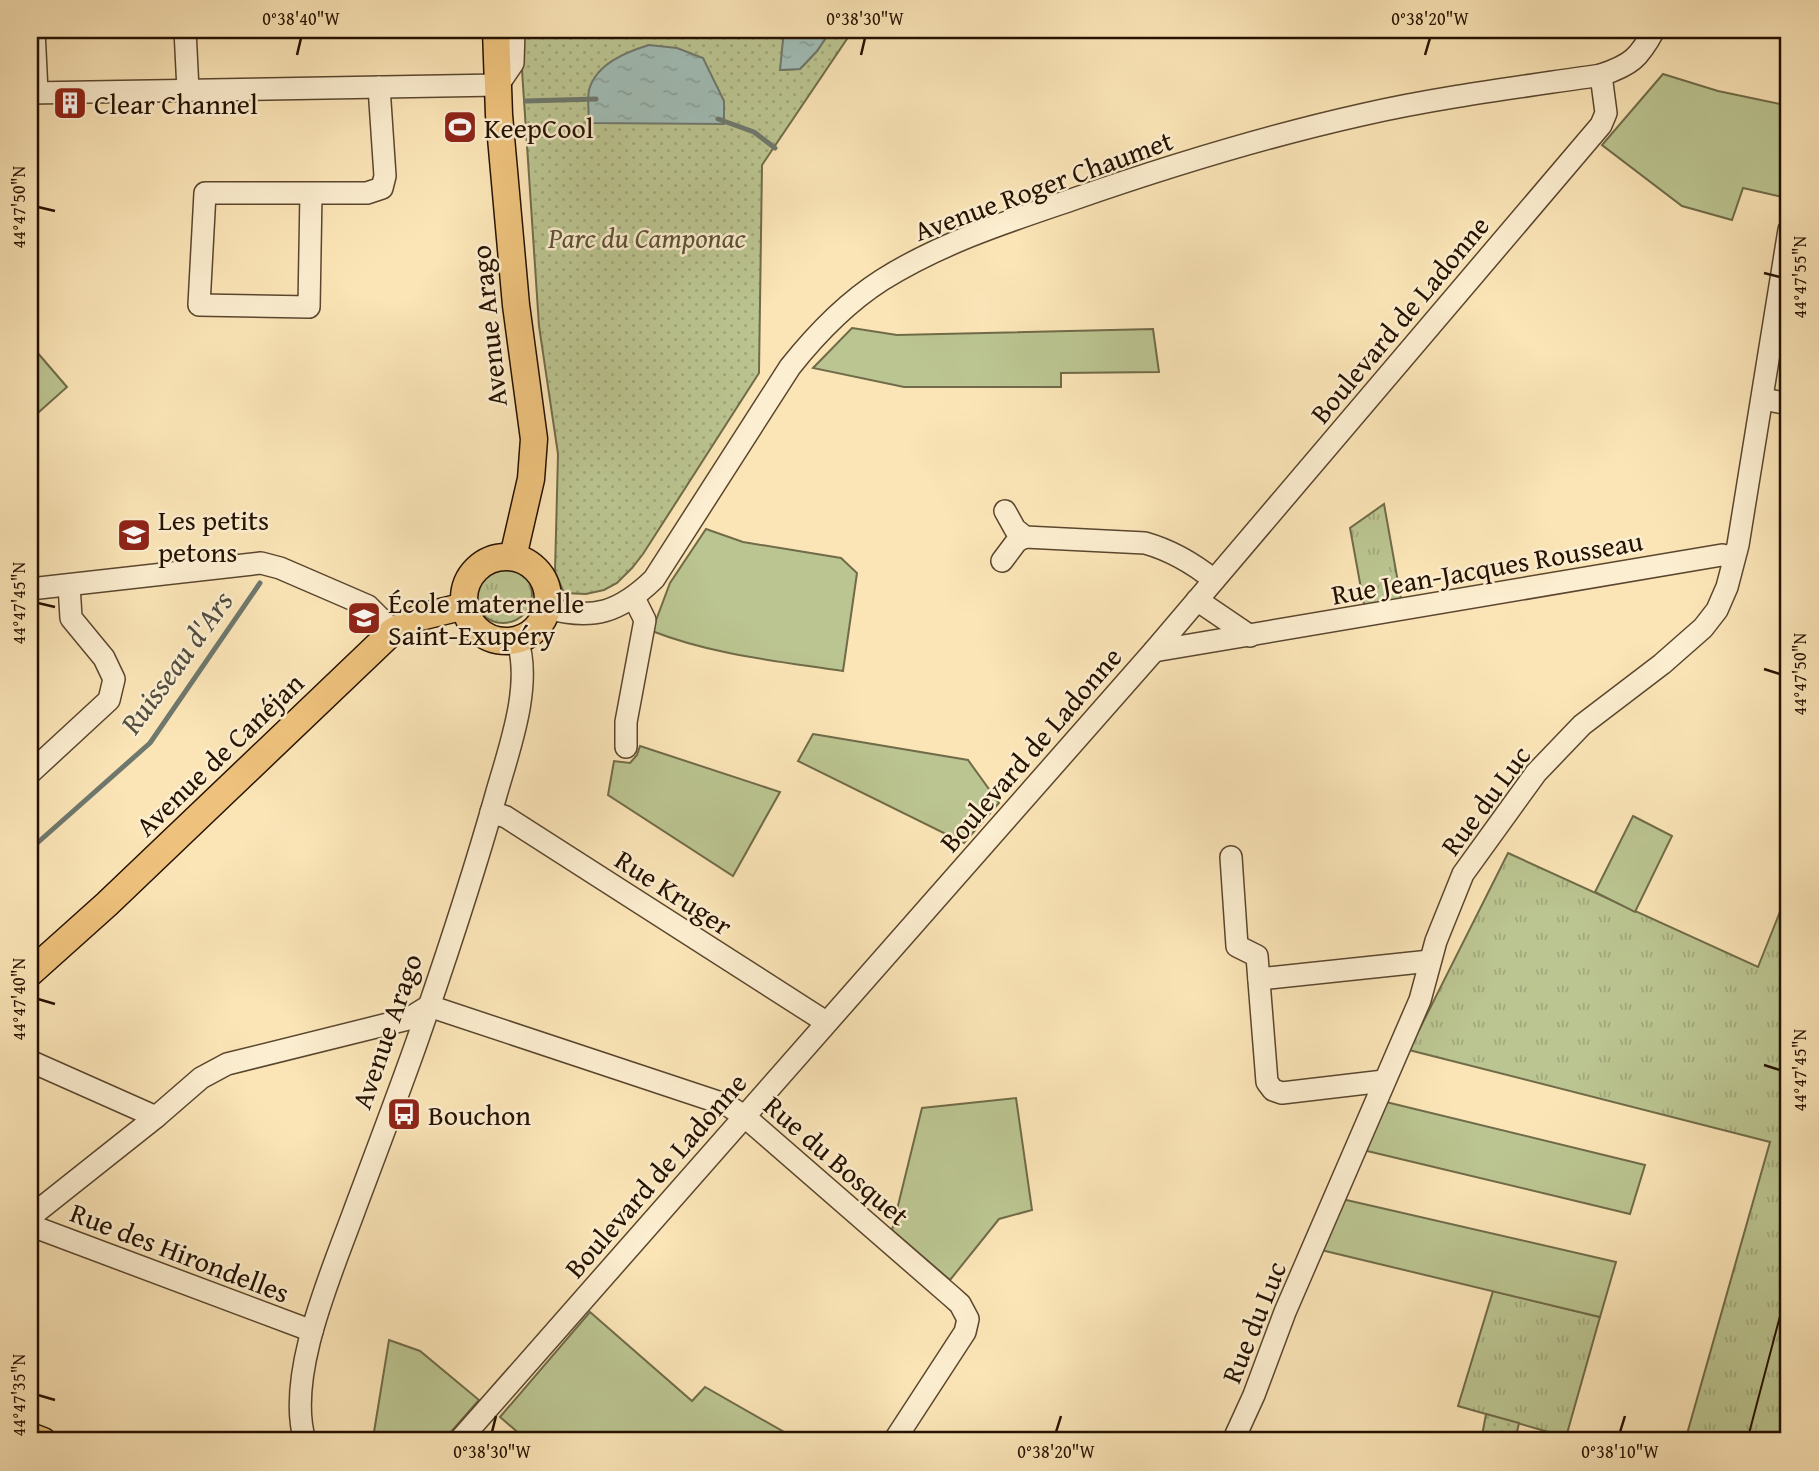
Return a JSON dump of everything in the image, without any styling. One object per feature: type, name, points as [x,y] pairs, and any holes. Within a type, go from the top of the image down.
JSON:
[{"type":"main road","name":"Avenue Arago","points":[[496,30],[516,305],[534,439],[531,479],[513,557]]},
{"type":"main road","points":[[499,557],[513,557],[537,570],[545,582],[547,608],[540,624],[533,631],[517,639],[500,640],[484,634],[472,622],[465,606],[465,593],[476,569],[499,557]]},
{"type":"main road","name":"Avenue de Canéjan","points":[[30,973],[107,904],[393,631],[420,617],[465,606]]},
{"type":"main road","points":[[30,1436],[43,1441]]},
{"type":"street","points":[[34,30],[33,92],[498,85],[513,64],[514,30]]},
{"type":"street","points":[[185,30],[188,90]]},
{"type":"street","name":"Avenue Roger Chaumet","points":[[547,608],[574,614],[593,614],[635,598],[654,579],[790,367],[856,298],[909,263],[982,231],[1135,178],[1303,130],[1417,103],[1601,75],[1624,67],[1644,50],[1654,30]]},
{"type":"street","name":"Boulevard de Ladonne","points":[[459,1441],[1154,651],[1601,125],[1606,113],[1601,75]]},
{"type":"street","points":[[311,193],[309,307],[199,304],[205,193],[311,193],[367,193],[382,188],[385,176],[379,87]]},
{"type":"street","name":"Rue du Luc","points":[[1233,1441],[1254,1395],[1285,1312],[1420,1000],[1436,941],[1464,874],[1536,773],[1582,725],[1662,664],[1703,628],[1717,610],[1727,587],[1734,558],[1763,399],[1789,229]]},
{"type":"street","points":[[1763,399],[1789,404]]},
{"type":"street","points":[[1005,511],[1015,529],[1025,537]]},
{"type":"street","points":[[1002,561],[1017,541],[1025,537],[1145,543],[1201,569],[1214,580]]},
{"type":"street","name":"Rue Jean-Jacques Rousseau","points":[[1154,651],[1722,555],[1734,558]]},
{"type":"street","points":[[30,589],[261,563],[280,568],[368,606],[393,631]]},
{"type":"street","points":[[30,773],[109,700],[114,679],[104,657],[71,618],[69,585]]},
{"type":"street","points":[[626,747],[626,722],[645,620],[635,598]]},
{"type":"street","points":[[1197,600],[1250,636]]},
{"type":"street","name":"Avenue Arago","points":[[305,1441],[300,1415],[301,1389],[312,1331],[429,1006],[491,812],[512,737],[520,693],[521,652],[517,639]]},
{"type":"street","name":"Rue Kruger","points":[[491,812],[506,817],[826,1022]]},
{"type":"street","points":[[1231,857],[1237,946],[1257,956],[1267,1082],[1273,1090],[1282,1093],[1384,1081]]},
{"type":"street","points":[[1259,979],[1430,961]]},
{"type":"street","points":[[30,1219],[201,1078],[227,1064],[408,1019],[429,1006]]},
{"type":"street","name":"Rue du Bosquet","points":[[429,1006],[727,1105],[744,1116],[960,1304],[968,1319],[965,1332],[894,1441]]},
{"type":"street","points":[[30,1061],[156,1117]]},
{"type":"street","name":"Rue des Hirondelles","points":[[30,1219],[40,1228],[312,1331]]},
{"type":"green space","name":"Parc du Camponac","points":[[521,30],[784,30],[781,70],[800,69],[817,51],[831,30],[853,30],[762,165],[759,373],[643,554],[617,583],[604,590],[586,594],[564,593],[555,572],[558,454],[539,326]]},
{"type":"green space","points":[[1663,74],[1718,91],[1789,106],[1789,150],[1782,197],[1743,188],[1732,220],[1682,206],[1602,145]]},
{"type":"green space","points":[[852,328],[897,335],[1153,329],[1159,372],[1061,373],[1061,387],[904,387],[813,368]]},
{"type":"green space","points":[[30,344],[67,387],[30,420]]},
{"type":"green space","points":[[1384,504],[1401,599],[1364,605],[1350,528]]},
{"type":"green space","points":[[706,529],[743,542],[841,558],[857,573],[843,671],[722,652],[652,631],[670,583]]},
{"type":"green space","points":[[503,565],[524,573],[532,594],[524,615],[503,623],[482,615],[474,594],[482,573]]},
{"type":"green space","points":[[813,734],[968,760],[999,803],[964,843],[798,761]]},
{"type":"green space","points":[[640,746],[780,792],[733,876],[608,795],[614,761],[630,763]]},
{"type":"green space","points":[[1633,816],[1672,836],[1635,912],[1595,892]]},
{"type":"green space","points":[[1508,853],[1758,967],[1789,889],[1789,1441],[1685,1441],[1770,1142],[1409,1050]]},
{"type":"green space","points":[[1016,1098],[1032,1210],[999,1219],[950,1280],[892,1230],[922,1108]]},
{"type":"green space","points":[[1386,1102],[1645,1165],[1630,1214],[1363,1150]]},
{"type":"green space","points":[[1342,1199],[1616,1262],[1600,1317],[1321,1250]]},
{"type":"green space","points":[[1493,1291],[1600,1317],[1566,1437],[1458,1406]]},
{"type":"green space","points":[[590,1312],[692,1401],[705,1387],[800,1441],[528,1441],[500,1417]]},
{"type":"green space","points":[[389,1340],[420,1351],[479,1400],[443,1441],[389,1441],[379,1432],[374,1432]]},
{"type":"green space","points":[[1486,1414],[1519,1423],[1515,1441],[1481,1441]]},
{"type":"water","points":[[784,30],[831,30],[817,51],[800,69],[780,70]]},
{"type":"water","points":[[649,45],[677,48],[703,58],[724,101],[724,124],[589,123],[589,90],[598,73],[622,55]]},
{"type":"waterway","name":"Ruisseau d'Ars","points":[[526,101],[596,99]]},
{"type":"waterway","name":"Ruisseau d'Ars","points":[[718,119],[754,132],[775,148]]},
{"type":"waterway","name":"Ruisseau d'Ars","points":[[30,846],[35,845],[150,743],[260,583]]},
{"type":"tram line","points":[[1747,1441],[1789,1282]]},
{"type":"place","name":"Clear Channel","points":[[70,103]]},
{"type":"place","name":"KeepCool","points":[[460,127]]},
{"type":"place","name":"Les petits petons","points":[[134,535]]},
{"type":"place","name":"École maternelle Saint-Exupéry","points":[[364,618]]},
{"type":"place","name":"Bouchon","points":[[404,1114]]}]
